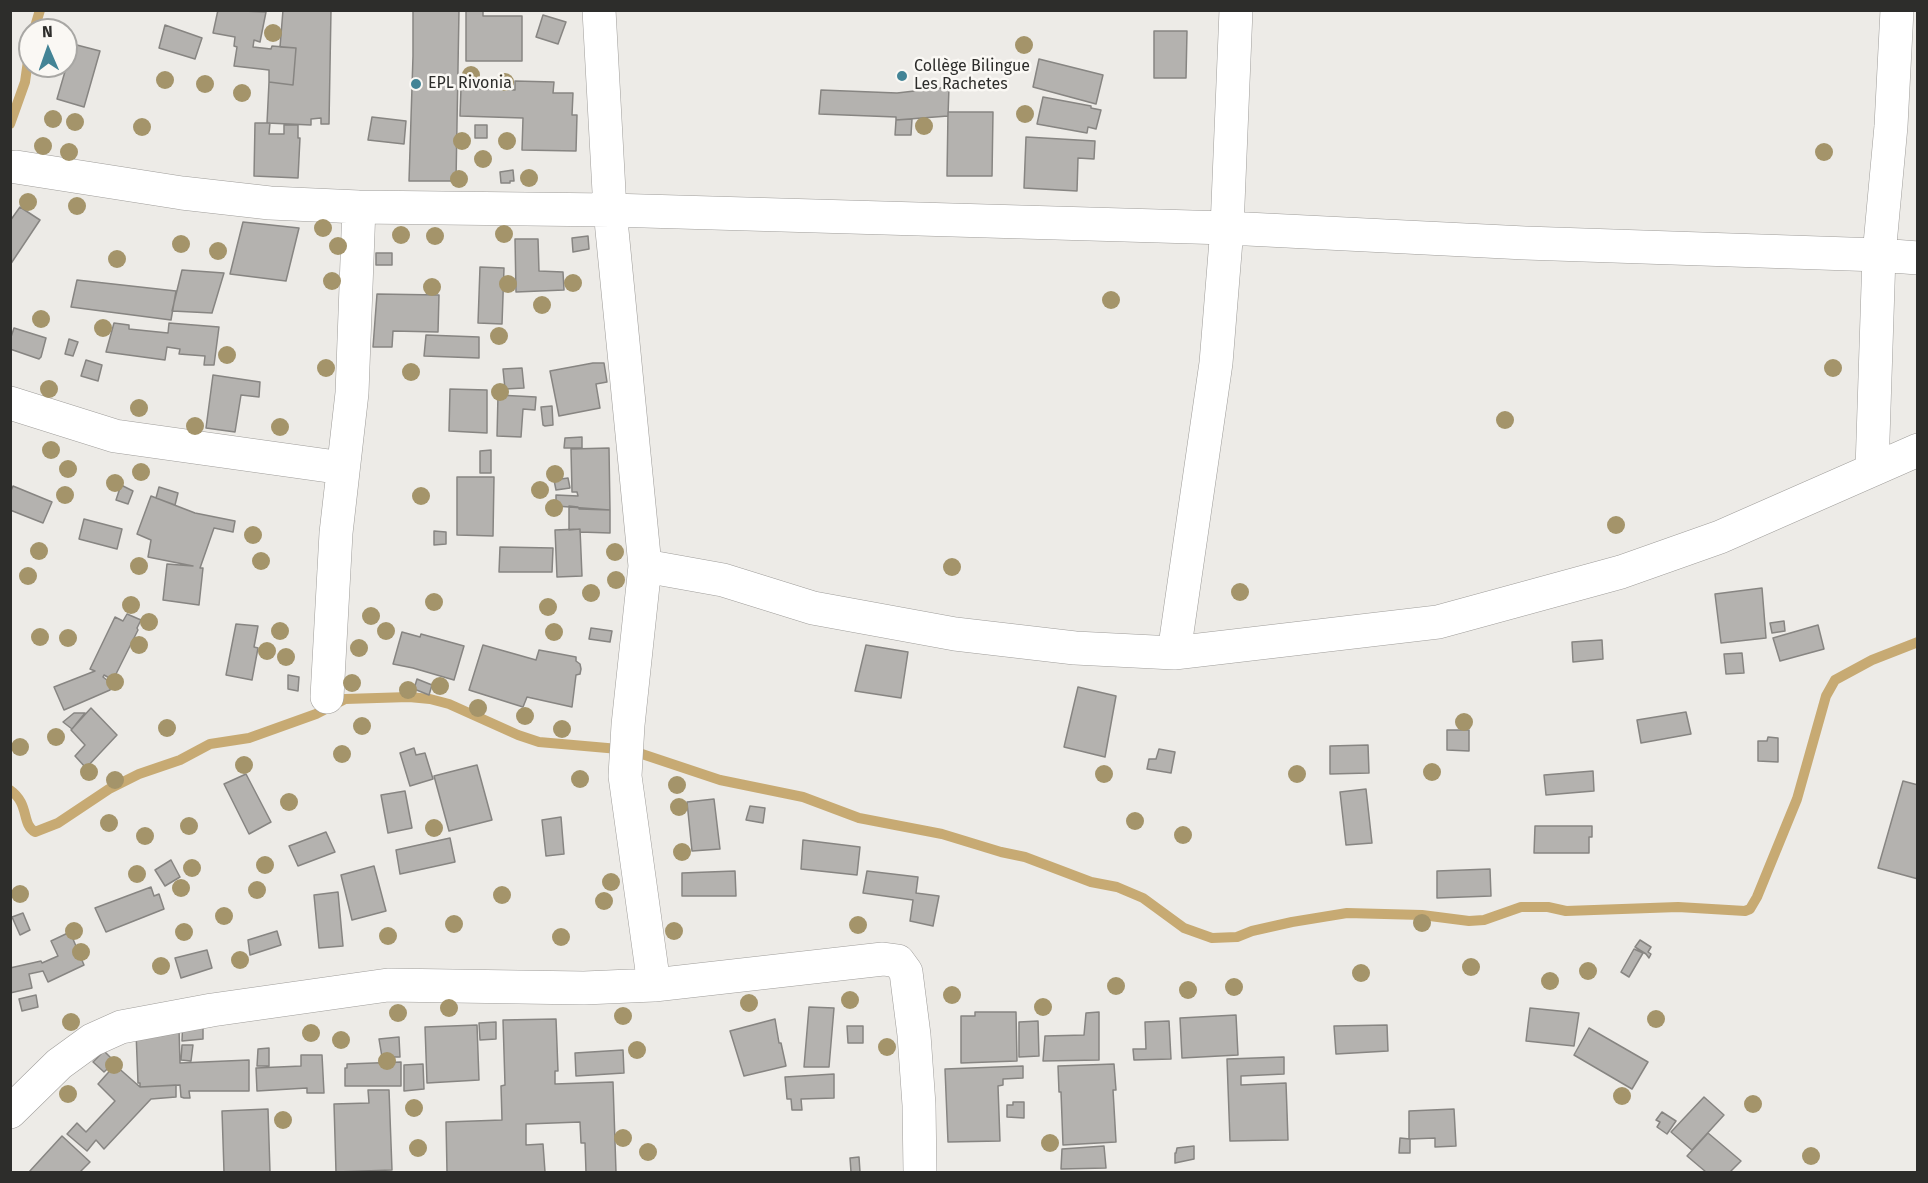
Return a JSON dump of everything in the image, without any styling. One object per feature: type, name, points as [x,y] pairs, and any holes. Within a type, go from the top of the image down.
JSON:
[{"type":"street","points":[[599,10],[610,210],[645,566],[628,725],[625,776],[654,984]]},
{"type":"street","points":[[1174,653],[1216,363],[1227,228],[1236,10]]},
{"type":"street","points":[[1872,469],[1879,255],[1891,126],[1897,10]]},
{"type":"street","points":[[16,167],[182,193],[270,203],[359,207],[610,210],[1227,228],[1525,243],[1917,258]]},
{"type":"street","points":[[327,697],[336,533],[352,393],[359,207]]},
{"type":"street","points":[[10,403],[115,436],[343,468]]},
{"type":"street","points":[[645,566],[723,580],[813,608],[955,634],[1075,648],[1174,653],[1438,622],[1621,572],[1720,537],[1917,450]]},
{"type":"street","points":[[10,1112],[59,1064],[92,1040],[122,1027],[212,1010],[388,985],[584,988],[654,984],[883,959],[898,961],[906,972],[914,1035],[919,1105],[920,1173]]},
{"type":"building","points":[[218,10],[266,12],[260,42],[254,40],[253,47],[296,48],[293,85],[269,82],[269,70],[234,66],[237,47],[234,46],[235,37],[213,33]]},
{"type":"building","points":[[283,10],[331,10],[329,124],[321,124],[321,118],[311,119],[311,125],[267,123],[269,82],[293,85],[296,48],[280,47]]},
{"type":"building","points":[[413,10],[459,10],[456,181],[409,181]]},
{"type":"building","points":[[466,10],[483,10],[483,16],[522,16],[522,61],[466,61]]},
{"type":"building","points":[[543,15],[566,22],[558,44],[536,37]]},
{"type":"building","points":[[165,25],[202,38],[195,59],[159,48]]},
{"type":"building","points":[[1154,31],[1187,31],[1186,78],[1154,78]]},
{"type":"building","points":[[78,45],[100,51],[84,107],[57,99],[63,78],[78,78]]},
{"type":"building","points":[[1039,59],[1103,75],[1096,104],[1033,87]]},
{"type":"building","points":[[515,81],[554,82],[553,93],[573,93],[572,115],[577,115],[576,151],[522,150],[523,118],[460,116],[461,88],[515,90]]},
{"type":"building","points":[[949,87],[948,116],[896,120],[896,117],[819,114],[821,90],[897,93]]},
{"type":"building","points":[[1043,97],[1101,110],[1096,129],[1088,127],[1087,133],[1037,124]]},
{"type":"building","points":[[948,112],[993,112],[992,176],[947,176]]},
{"type":"building","points":[[372,117],[406,121],[404,144],[368,140]]},
{"type":"building","points":[[912,119],[911,135],[895,135],[896,120]]},
{"type":"building","points":[[255,123],[270,123],[269,134],[284,134],[284,125],[298,125],[298,138],[300,138],[298,178],[254,176]]},
{"type":"building","points":[[475,125],[487,125],[487,138],[475,138]]},
{"type":"building","points":[[1026,137],[1095,141],[1094,159],[1078,158],[1077,191],[1024,188]]},
{"type":"building","points":[[513,170],[514,181],[501,183],[500,172]]},
{"type":"building","points":[[20,207],[40,220],[10,265],[10,221]]},
{"type":"building","points":[[243,222],[299,228],[286,281],[230,274]]},
{"type":"building","points":[[588,236],[589,249],[573,252],[572,238]]},
{"type":"building","points":[[515,239],[538,239],[539,271],[563,272],[564,290],[516,292]]},
{"type":"building","points":[[376,253],[392,253],[392,265],[376,265]]},
{"type":"building","points":[[480,267],[504,268],[502,324],[478,323]]},
{"type":"building","points":[[182,270],[224,273],[212,313],[172,311]]},
{"type":"building","points":[[77,280],[176,291],[171,320],[71,307]]},
{"type":"building","points":[[377,294],[439,295],[438,332],[393,331],[392,347],[373,347]]},
{"type":"building","points":[[114,323],[129,325],[129,329],[168,333],[169,323],[219,327],[214,365],[204,365],[205,356],[179,354],[180,349],[167,347],[165,360],[106,352]]},
{"type":"building","points":[[14,328],[46,338],[39,359],[10,349]]},
{"type":"building","points":[[426,335],[479,337],[479,358],[424,356]]},
{"type":"building","points":[[69,339],[78,342],[73,356],[65,354]]},
{"type":"building","points":[[86,360],[102,365],[98,381],[81,376]]},
{"type":"building","points":[[604,363],[607,382],[596,384],[600,408],[559,416],[550,371]]},
{"type":"building","points":[[522,368],[524,388],[505,389],[503,369]]},
{"type":"building","points":[[213,375],[260,382],[259,397],[241,395],[235,432],[206,428]]},
{"type":"building","points":[[450,389],[487,390],[487,433],[449,431]]},
{"type":"building","points":[[498,395],[536,397],[535,410],[523,409],[521,437],[497,436]]},
{"type":"building","points":[[552,406],[553,425],[545,426],[541,407]]},
{"type":"building","points":[[582,437],[582,448],[564,448],[565,438]]},
{"type":"building","points":[[609,448],[610,510],[556,506],[556,495],[578,496],[577,492],[572,492],[571,449]]},
{"type":"building","points":[[491,450],[491,473],[480,473],[480,451]]},
{"type":"building","points":[[457,477],[494,477],[493,536],[457,535]]},
{"type":"building","points":[[568,478],[570,488],[556,490],[554,480]]},
{"type":"building","points":[[121,485],[133,491],[128,504],[116,500]]},
{"type":"building","points":[[13,486],[52,502],[43,523],[10,510],[10,493]]},
{"type":"building","points":[[159,487],[178,493],[175,505],[156,498]]},
{"type":"building","points":[[151,496],[195,513],[235,521],[233,532],[214,528],[200,568],[203,568],[199,605],[163,600],[167,564],[193,566],[148,557],[151,540],[137,534]]},
{"type":"building","points":[[569,506],[579,509],[610,510],[610,533],[580,532],[580,529],[569,530]]},
{"type":"building","points":[[84,519],[122,529],[117,549],[79,539]]},
{"type":"building","points":[[580,529],[582,576],[557,577],[555,530]]},
{"type":"building","points":[[434,531],[446,532],[446,544],[434,545]]},
{"type":"building","points":[[500,547],[553,548],[552,572],[499,572]]},
{"type":"building","points":[[1762,588],[1766,638],[1721,643],[1715,594]]},
{"type":"building","points":[[127,614],[141,620],[113,680],[104,675],[103,677],[112,684],[110,690],[64,710],[54,687],[95,671],[90,669],[115,617],[123,621]]},
{"type":"building","points":[[1784,621],[1785,631],[1772,633],[1770,623]]},
{"type":"building","points":[[236,624],[258,626],[254,647],[258,648],[252,680],[226,675]]},
{"type":"building","points":[[1818,625],[1824,649],[1780,661],[1773,638]]},
{"type":"building","points":[[591,628],[612,631],[610,642],[589,639]]},
{"type":"building","points":[[402,632],[420,637],[421,634],[464,646],[454,680],[393,664]]},
{"type":"building","points":[[1602,640],[1603,659],[1573,662],[1572,642]]},
{"type":"building","points":[[483,645],[536,660],[539,650],[576,657],[581,669],[580,674],[576,675],[572,707],[527,697],[523,707],[469,690]]},
{"type":"building","points":[[866,645],[908,652],[901,698],[855,691]]},
{"type":"building","points":[[1742,653],[1744,673],[1726,674],[1724,654]]},
{"type":"building","points":[[288,675],[299,677],[298,691],[288,689]]},
{"type":"building","points":[[417,679],[432,685],[429,695],[414,689]]},
{"type":"building","points":[[1078,687],[1116,696],[1105,757],[1064,747]]},
{"type":"building","points":[[91,708],[117,735],[86,768],[75,756],[85,745],[71,730]]},
{"type":"building","points":[[1686,712],[1691,734],[1641,743],[1637,720]]},
{"type":"building","points":[[74,713],[85,713],[72,729],[63,722]]},
{"type":"building","points":[[1447,730],[1469,730],[1469,751],[1447,750]]},
{"type":"building","points":[[1768,737],[1778,738],[1778,762],[1758,761],[1758,741],[1767,741]]},
{"type":"building","points":[[1368,745],[1369,773],[1330,774],[1330,746]]},
{"type":"building","points":[[414,748],[416,755],[425,753],[433,779],[410,786],[400,753]]},
{"type":"building","points":[[1159,749],[1175,752],[1171,773],[1147,769],[1149,759],[1156,759]]},
{"type":"building","points":[[477,765],[492,820],[449,831],[434,776]]},
{"type":"building","points":[[1593,771],[1594,791],[1546,795],[1544,775]]},
{"type":"building","points":[[246,774],[271,822],[249,834],[224,784]]},
{"type":"building","points":[[1903,781],[1918,785],[1918,879],[1878,868]]},
{"type":"building","points":[[1366,789],[1372,843],[1346,845],[1340,792]]},
{"type":"building","points":[[405,791],[412,828],[388,833],[381,795]]},
{"type":"building","points":[[714,799],[720,849],[692,851],[687,802]]},
{"type":"building","points":[[750,806],[765,808],[763,823],[746,820]]},
{"type":"building","points":[[561,817],[564,854],[546,856],[542,820]]},
{"type":"building","points":[[1535,826],[1592,826],[1589,853],[1534,853]]},
{"type":"building","points":[[326,832],[335,852],[298,866],[289,846]]},
{"type":"building","points":[[450,838],[455,862],[400,874],[396,850]]},
{"type":"building","points":[[803,840],[860,847],[857,875],[801,869]]},
{"type":"building","points":[[171,860],[180,877],[165,886],[155,870]]},
{"type":"building","points":[[374,866],[386,911],[352,920],[341,875]]},
{"type":"building","points":[[1490,869],[1491,896],[1437,898],[1437,871]]},
{"type":"building","points":[[735,871],[736,896],[682,896],[682,873]]},
{"type":"building","points":[[867,871],[918,877],[916,893],[939,896],[933,926],[910,921],[913,900],[863,893]]},
{"type":"building","points":[[151,887],[154,896],[159,894],[164,909],[106,932],[95,908]]},
{"type":"building","points":[[338,892],[343,946],[319,948],[314,895]]},
{"type":"building","points":[[23,913],[30,930],[20,935],[12,917]]},
{"type":"building","points":[[277,931],[281,945],[250,955],[248,940]]},
{"type":"building","points":[[70,932],[84,965],[48,982],[43,971],[29,974],[32,988],[10,993],[10,968],[41,961],[42,963],[58,956],[51,941]]},
{"type":"building","points":[[1640,940],[1651,947],[1648,952],[1651,954],[1649,958],[1635,947]]},
{"type":"building","points":[[1634,949],[1643,953],[1629,977],[1621,972]]},
{"type":"building","points":[[207,950],[212,968],[181,978],[175,958]]},
{"type":"building","points":[[36,995],[38,1007],[22,1011],[19,999]]},
{"type":"building","points":[[809,1007],[834,1008],[829,1067],[804,1067]]},
{"type":"building","points":[[1530,1008],[1579,1013],[1574,1046],[1526,1041]]},
{"type":"building","points":[[975,1012],[1016,1012],[1017,1061],[961,1063],[961,1016],[975,1016]]},
{"type":"building","points":[[1099,1012],[1099,1060],[1043,1061],[1045,1036],[1084,1035],[1086,1013]]},
{"type":"building","points":[[1236,1015],[1238,1055],[1182,1058],[1180,1018]]},
{"type":"building","points":[[203,1016],[203,1039],[182,1041],[183,1017]]},
{"type":"building","points":[[556,1019],[558,1071],[555,1071],[555,1084],[613,1082],[616,1172],[586,1172],[585,1143],[581,1143],[580,1122],[526,1124],[526,1145],[543,1144],[545,1172],[447,1172],[446,1122],[502,1120],[501,1086],[505,1085],[503,1020]]},
{"type":"building","points":[[775,1019],[786,1066],[744,1076],[730,1031]]},
{"type":"building","points":[[1038,1021],[1039,1056],[1019,1057],[1019,1022]]},
{"type":"building","points":[[1169,1021],[1171,1059],[1134,1060],[1133,1049],[1146,1049],[1145,1022]]},
{"type":"building","points":[[496,1022],[496,1039],[480,1040],[479,1023]]},
{"type":"building","points":[[477,1025],[479,1080],[427,1083],[425,1027]]},
{"type":"building","points":[[1387,1025],[1388,1051],[1336,1054],[1334,1026]]},
{"type":"building","points":[[847,1026],[863,1026],[863,1043],[848,1043]]},
{"type":"building","points":[[1589,1028],[1648,1062],[1632,1089],[1574,1055]]},
{"type":"building","points":[[179,1029],[180,1063],[249,1060],[249,1091],[189,1091],[190,1098],[184,1098],[181,1097],[180,1085],[140,1087],[136,1032]]},
{"type":"building","points":[[399,1037],[400,1057],[382,1057],[379,1039]]},
{"type":"building","points":[[182,1045],[193,1045],[191,1061],[181,1060]]},
{"type":"building","points":[[269,1048],[269,1066],[257,1066],[258,1049]]},
{"type":"building","points":[[623,1050],[624,1073],[576,1076],[575,1053]]},
{"type":"building","points":[[104,1051],[115,1062],[104,1072],[93,1062]]},
{"type":"building","points":[[301,1055],[322,1055],[324,1093],[307,1093],[307,1088],[257,1091],[256,1068],[301,1066]]},
{"type":"building","points":[[1284,1057],[1284,1074],[1241,1076],[1241,1085],[1286,1083],[1288,1140],[1230,1141],[1227,1059]]},
{"type":"building","points":[[401,1062],[401,1086],[345,1086],[347,1064]]},
{"type":"building","points":[[423,1064],[424,1089],[404,1091],[404,1065]]},
{"type":"building","points":[[1114,1064],[1116,1142],[1063,1145],[1058,1066]]},
{"type":"building","points":[[115,1065],[140,1087],[176,1085],[176,1097],[151,1099],[104,1149],[96,1140],[87,1151],[67,1134],[77,1123],[86,1132],[115,1101],[98,1084]]},
{"type":"building","points":[[1023,1066],[1023,1078],[1003,1079],[1003,1085],[998,1086],[1000,1141],[948,1142],[945,1069]]},
{"type":"building","points":[[834,1074],[834,1098],[801,1099],[802,1110],[792,1110],[791,1099],[787,1099],[785,1077]]},
{"type":"building","points":[[368,1090],[389,1090],[392,1170],[336,1172],[334,1104],[369,1103]]},
{"type":"building","points":[[1704,1097],[1724,1115],[1692,1150],[1671,1132]]},
{"type":"building","points":[[1013,1102],[1024,1102],[1024,1118],[1007,1117],[1007,1105],[1013,1105]]},
{"type":"building","points":[[268,1109],[270,1172],[224,1172],[222,1111]]},
{"type":"building","points":[[1454,1109],[1456,1146],[1435,1147],[1435,1138],[1409,1139],[1409,1111]]},
{"type":"building","points":[[1662,1112],[1676,1121],[1667,1134],[1657,1127],[1660,1122],[1656,1120]]},
{"type":"building","points":[[1708,1133],[1741,1161],[1730,1172],[1706,1172],[1687,1156]]},
{"type":"building","points":[[62,1136],[90,1162],[80,1172],[29,1172]]},
{"type":"building","points":[[1400,1138],[1410,1139],[1410,1153],[1399,1153]]},
{"type":"building","points":[[1104,1146],[1106,1168],[1061,1169],[1062,1149]]},
{"type":"building","points":[[1194,1146],[1194,1159],[1175,1163],[1177,1148]]},
{"type":"building","points":[[859,1157],[860,1172],[851,1172],[850,1158]]},
{"type":"waterway","points":[[38,18],[40,10]]},
{"type":"waterway","points":[[10,124],[26,78]]},
{"type":"waterway","points":[[10,790],[20,801],[28,824],[35,832],[58,823],[109,789],[139,774],[180,760],[210,744],[249,738],[316,714],[345,699],[409,697],[449,704],[539,742],[630,750],[720,780],[803,797],[859,818],[942,834],[1025,857],[1091,882],[1117,887],[1143,898],[1184,928],[1212,938],[1237,937],[1252,931],[1292,922],[1347,913],[1422,915],[1469,921],[1484,920],[1521,907],[1548,907],[1566,911],[1678,907],[1745,911],[1750,909],[1757,897],[1797,799],[1826,696],[1835,680],[1872,660],[1918,642]]},
{"type":"place","name":"Collège Bilingue Les Rachetes","points":[[902,76]]},
{"type":"place","name":"EPL Rivonia","points":[[416,84]]}]
